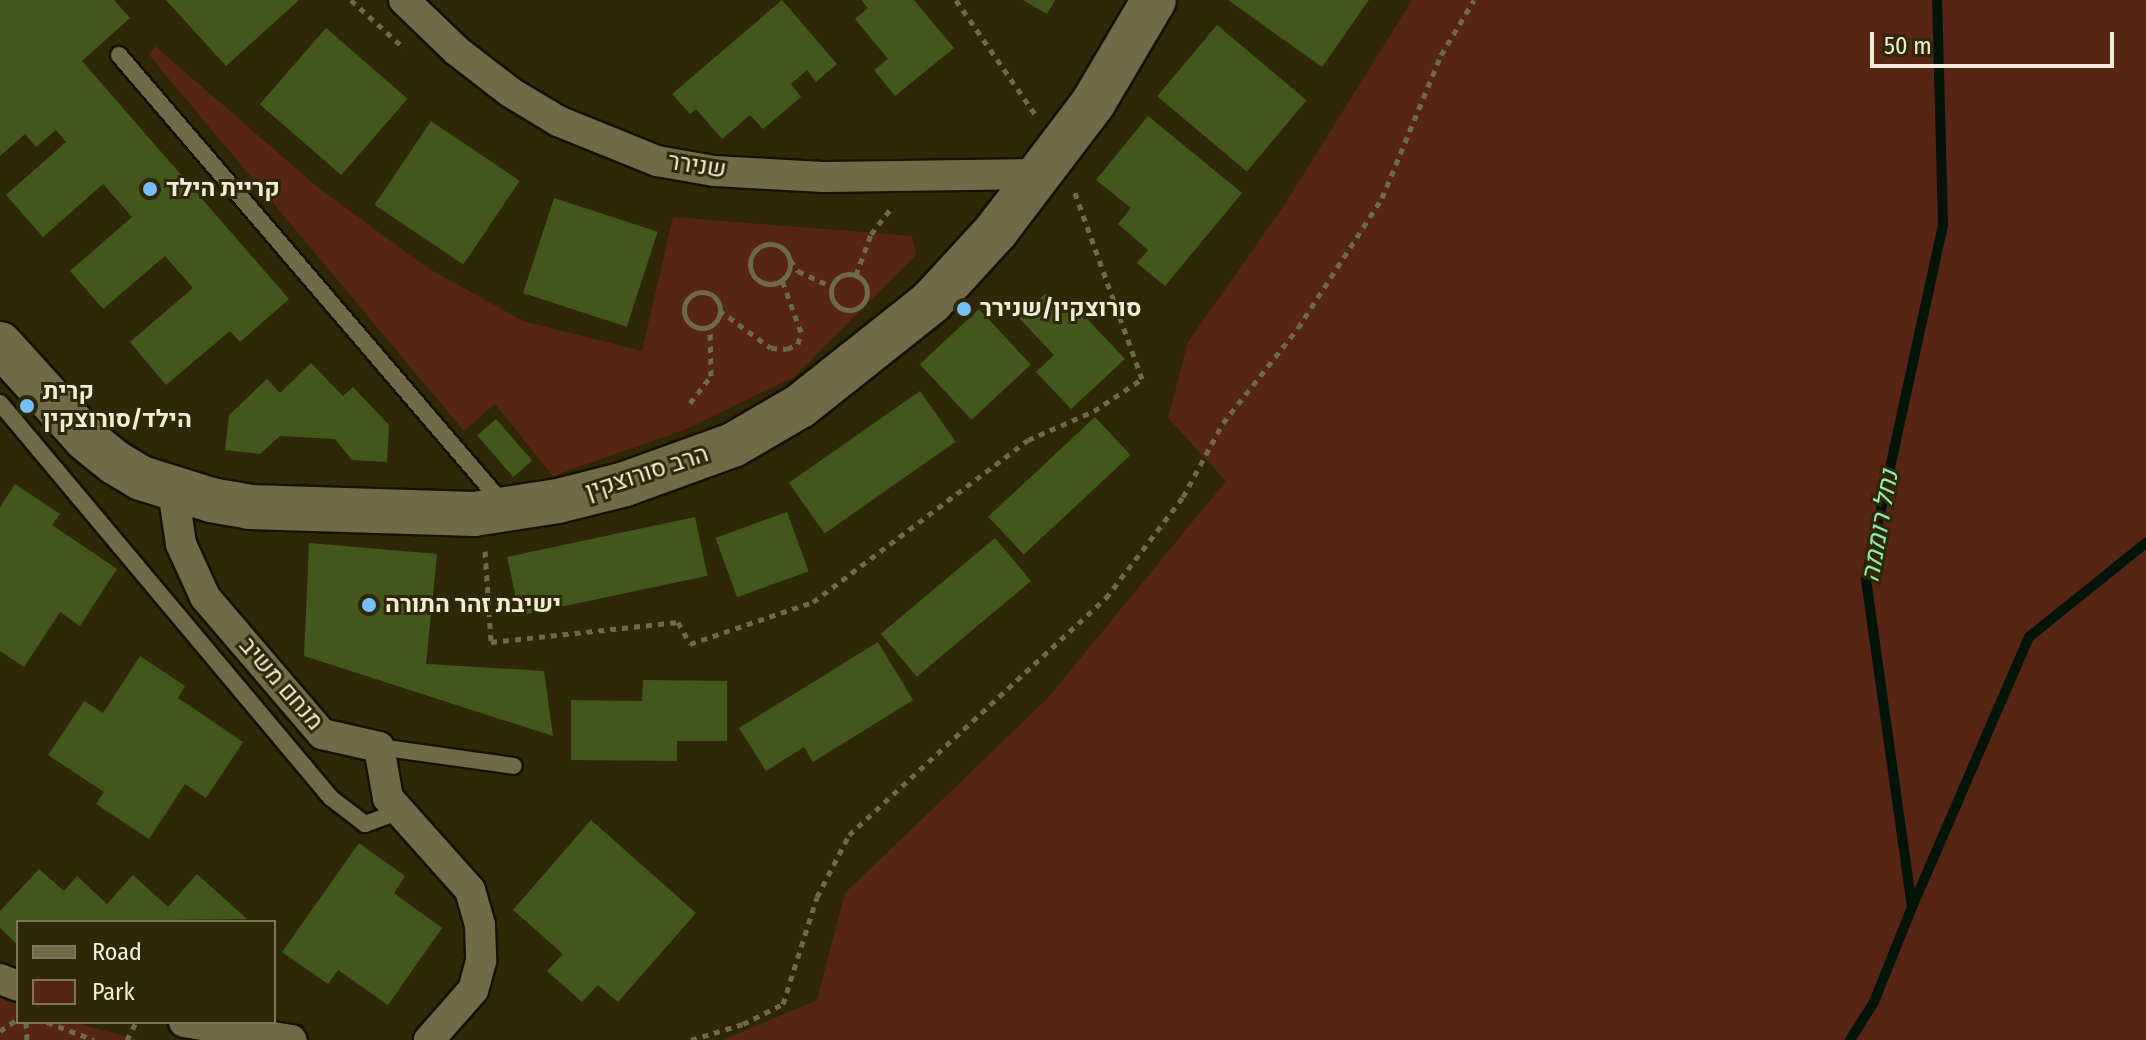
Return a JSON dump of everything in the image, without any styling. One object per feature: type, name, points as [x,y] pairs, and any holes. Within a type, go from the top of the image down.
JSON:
[{"type":"street","name":"שנירר","points":[[404,0],[457,51],[510,92],[610,145],[714,171],[903,176],[1049,161]]},
{"type":"street","name":"הרב סורוצקין","points":[[0,344],[86,439],[141,478],[173,490],[249,507],[496,511],[676,467],[733,445],[800,406],[850,371],[931,302],[1049,161],[1093,103],[1154,0]]},
{"type":"street","name":"מנחם משיב","points":[[173,490],[181,544],[205,597],[322,734],[379,747]]},
{"type":"street","points":[[379,747],[388,798],[470,890],[480,925],[481,961],[473,990],[429,1040]]},
{"type":"street","points":[[196,1024],[292,1040]]},
{"type":"lane","points":[[119,55],[496,511]]},
{"type":"lane","points":[[0,403],[331,798],[365,824],[400,811]]},
{"type":"lane","points":[[379,747],[514,766]]},
{"type":"path","points":[[496,511],[491,642],[678,622],[690,644],[813,602],[1028,440],[1094,411],[1142,379],[1049,161],[956,0]]},
{"type":"path","points":[[691,1040],[783,1004],[817,897],[849,835],[1106,598],[1183,497],[1223,423],[1298,328],[1382,198],[1441,55],[1474,0]]},
{"type":"path","points":[[856,275],[871,234],[895,202],[903,176]]},
{"type":"path","points":[[788,257],[789,270],[782,280],[769,284],[757,279],[751,258],[765,244],[779,247],[788,257],[798,271],[832,287]]},
{"type":"path","points":[[856,275],[866,286],[859,308],[847,310],[836,305],[832,287],[839,277],[856,275]]},
{"type":"path","points":[[710,326],[698,327],[688,321],[686,301],[704,292],[715,298],[719,310],[771,348],[787,349],[798,344],[801,332],[782,280]]},
{"type":"path","points":[[690,403],[711,376],[710,326],[719,310]]},
{"type":"path","points":[[52,1024],[94,1040]]},
{"type":"green space","points":[[1412,0],[2146,0],[2146,1040],[723,1040],[817,1000],[845,893],[1047,699],[1226,481],[1168,418],[1188,342],[1285,204]]},
{"type":"green space","points":[[155,46],[315,185],[426,267],[523,321],[642,351],[673,217],[912,236],[916,255],[794,377],[684,430],[553,476],[495,404],[464,431],[149,55]]},
{"type":"green space","points":[[0,998],[16,1003],[16,1024],[80,1024],[138,1040],[0,1040]]},
{"type":"building","name":"קריית הילד","points":[[0,0],[114,0],[130,18],[82,61],[289,299],[240,342],[230,331],[166,385],[130,342],[193,288],[165,256],[103,309],[70,271],[132,217],[103,184],[43,237],[6,195],[66,142],[56,130],[36,147],[25,134],[0,156]]},
{"type":"building","points":[[166,0],[299,0],[226,66]]},
{"type":"building","points":[[782,0],[837,64],[816,82],[807,70],[791,84],[801,97],[763,129],[750,115],[722,139],[696,109],[690,114],[672,94]]},
{"type":"building","points":[[861,0],[914,0],[954,48],[895,96],[874,70],[888,59],[855,19],[868,8]]},
{"type":"building","points":[[1023,0],[1055,0],[1047,14]]},
{"type":"building","points":[[1228,0],[1369,0],[1322,67]]},
{"type":"building","points":[[1217,25],[1307,100],[1247,171],[1157,96]]},
{"type":"building","points":[[326,28],[408,99],[341,175],[260,104]]},
{"type":"building","points":[[1148,116],[1242,193],[1165,286],[1137,263],[1148,250],[1118,224],[1131,208],[1096,180]]},
{"type":"building","points":[[431,121],[520,181],[463,265],[375,205]]},
{"type":"building","points":[[554,198],[658,232],[627,327],[523,293]]},
{"type":"building","points":[[1045,294],[1063,313],[1073,304],[1125,359],[1071,409],[1036,372],[1054,355],[1019,318]]},
{"type":"building","points":[[979,309],[1031,365],[972,420],[920,364]]},
{"type":"building","points":[[311,363],[343,396],[353,387],[389,425],[387,462],[352,460],[335,439],[280,436],[260,454],[225,450],[229,415],[267,379],[280,393]]},
{"type":"building","points":[[920,391],[956,442],[824,534],[789,483]]},
{"type":"building","points":[[1095,417],[1130,455],[1024,555],[988,517]]},
{"type":"building","points":[[496,419],[532,461],[513,477],[477,435]]},
{"type":"building","points":[[15,484],[60,514],[52,525],[117,569],[80,626],[60,612],[24,667],[0,651],[0,507]]},
{"type":"building","points":[[787,512],[809,571],[737,597],[716,538]]},
{"type":"building","points":[[695,517],[707,576],[520,616],[507,557]]},
{"type":"building","points":[[995,538],[1031,581],[917,677],[881,634]]},
{"type":"building","name":"ישיבת זהר התורה","points":[[309,543],[437,554],[426,664],[544,671],[553,736],[304,656]]},
{"type":"building","points":[[878,642],[913,700],[813,762],[804,747],[766,771],[739,728]]},
{"type":"building","points":[[140,656],[185,686],[178,698],[243,742],[206,798],[185,784],[149,839],[96,804],[104,792],[48,755],[84,701],[103,713]]},
{"type":"building","points":[[643,680],[727,681],[727,741],[677,741],[677,761],[571,760],[571,700],[642,701]]},
{"type":"building","points":[[591,820],[696,913],[618,1002],[598,985],[582,1002],[547,971],[563,954],[513,910]]},
{"type":"building","points":[[359,843],[405,876],[394,893],[442,928],[388,1005],[338,970],[328,984],[282,952]]},
{"type":"building","points":[[39,869],[64,891],[77,876],[107,904],[133,875],[168,907],[197,874],[247,919],[16,920],[16,943],[0,928],[0,911]]},
{"type":"waterway","name":"נחל רוממה","points":[[1850,1040],[1874,1002],[1912,907],[1866,578],[1943,225],[1937,0]]},
{"type":"waterway","points":[[1913,905],[2029,637],[2146,543]]},
{"type":"place","name":"קריית הילד","points":[[150,189]]},
{"type":"place","name":"סורוצקין/שנירר","points":[[964,309]]},
{"type":"place","name":"קרית הילד/סורוצקין","points":[[27,406]]},
{"type":"place","name":"ישיבת זהר התורה","points":[[369,605]]}]
